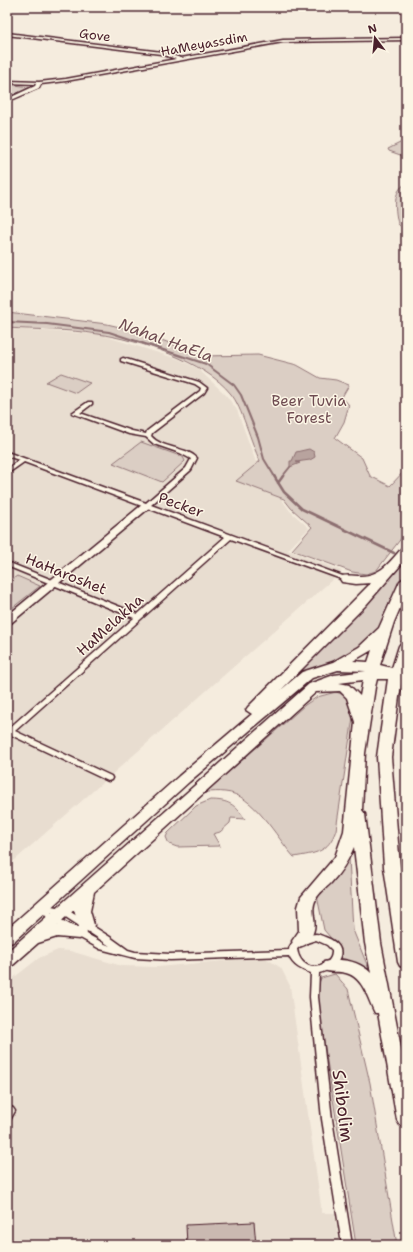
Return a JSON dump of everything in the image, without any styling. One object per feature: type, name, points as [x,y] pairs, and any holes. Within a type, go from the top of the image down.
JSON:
[{"type":"highway","points":[[184,779],[361,602],[406,551]]},
{"type":"highway","points":[[346,579],[358,580],[374,578],[391,568]]},
{"type":"highway","points":[[346,579],[357,589],[361,597],[361,602]]},
{"type":"highway","points":[[296,947],[307,932],[306,906],[311,892],[320,885],[339,863],[350,840],[361,727],[373,671],[385,626],[406,581]]},
{"type":"highway","points":[[7,938],[184,779],[307,675],[326,668],[364,650],[375,640],[385,626]]},
{"type":"highway","points":[[406,646],[396,674],[388,714],[384,756],[392,867],[406,962]]},
{"type":"highway","points":[[326,668],[355,665],[373,671],[396,674]]},
{"type":"highway","points":[[7,961],[314,687],[326,680],[373,671]]},
{"type":"highway","points":[[300,699],[323,689],[336,686],[346,689],[354,696],[361,727]]},
{"type":"highway","points":[[356,787],[358,818],[373,943],[390,1026],[406,1120]]},
{"type":"highway","points":[[29,942],[51,932],[82,929],[82,911],[87,890]]},
{"type":"highway","points":[[322,968],[352,967],[364,975],[390,1026]]},
{"type":"street","name":"Gove","points":[[7,34],[162,53],[181,59]]},
{"type":"street","name":"HaMeyassdim","points":[[7,82],[39,83],[291,40],[406,39]]},
{"type":"street","points":[[7,101],[37,87],[39,83]]},
{"type":"street","points":[[123,360],[197,383],[204,388],[202,392],[152,428],[148,436]]},
{"type":"street","points":[[7,621],[189,470],[194,462],[194,458],[186,453],[153,442],[148,436],[131,433],[75,413],[90,403]]},
{"type":"street","name":"Pecker","points":[[7,454],[346,579]]},
{"type":"street","points":[[7,472],[24,460]]},
{"type":"street","name":"HaMelakha","points":[[8,732],[230,536]]},
{"type":"street","name":"HaHaroshet","points":[[7,564],[138,617]]},
{"type":"street","points":[[8,732],[108,778]]},
{"type":"street","points":[[42,907],[82,929],[103,947],[127,954],[170,957],[296,947],[318,937],[332,944],[337,956],[322,968],[302,967],[297,963],[296,947]]},
{"type":"street","points":[[42,907],[82,929]]},
{"type":"street","name":"Shibolim","points":[[322,968],[314,997],[327,1119],[347,1245]]},
{"type":"shaded area","points":[[7,329],[98,334],[178,359],[197,368],[226,395],[237,410],[257,465],[290,511],[309,528],[288,550],[342,571],[7,867]]},
{"type":"shaded area","points":[[309,449],[314,452],[315,457],[310,460],[296,462],[300,463],[290,467],[290,461],[292,461],[296,452]]},
{"type":"shaded area","points":[[58,950],[70,951],[122,966],[158,967],[264,957],[281,968],[290,986],[322,1213],[335,1213],[339,1245],[7,1245],[7,983],[39,958]]},
{"type":"green space","points":[[7,84],[30,87],[7,98]]},
{"type":"green space","points":[[406,141],[406,157],[389,151],[388,149]]},
{"type":"green space","points":[[406,184],[406,231],[398,224],[396,201],[398,191]]},
{"type":"green space","name":"Beer Tuvia Forest","points":[[7,312],[107,324],[141,332],[203,356],[258,355],[297,365],[320,378],[336,380],[349,385],[342,397],[349,405],[344,422],[335,438],[362,458],[370,476],[390,486],[406,469],[406,532],[376,571],[366,574],[352,572],[292,550],[312,527],[291,508],[284,499],[236,481],[260,461],[239,407],[231,394],[219,382],[188,362],[132,341],[87,332],[7,328]]},
{"type":"green space","points":[[61,373],[90,383],[76,393],[46,382]]},
{"type":"green space","points":[[141,442],[183,457],[185,461],[162,482],[113,463]]},
{"type":"green space","points":[[406,556],[406,573],[392,599],[378,631],[362,649],[279,695],[273,694]]},
{"type":"green space","points":[[17,576],[40,586],[7,612],[7,583]]},
{"type":"green space","points":[[336,692],[347,696],[352,707],[353,717],[336,830],[333,838],[325,848],[315,853],[294,857],[264,818],[245,800],[236,795],[225,792],[206,792],[305,705],[317,697]]},
{"type":"green space","points":[[210,800],[226,802],[234,806],[245,819],[231,818],[230,823],[220,832],[213,834],[220,846],[177,847],[169,844],[166,837],[168,833],[196,806]]},
{"type":"green space","points":[[349,858],[353,930],[370,972],[353,963],[343,960],[334,948],[330,937],[324,930],[317,896]]},
{"type":"green space","points":[[335,974],[348,989],[370,1083],[397,1245],[356,1245],[316,991],[321,978]]},
{"type":"building","points":[[254,1222],[256,1245],[187,1245],[186,1225]]},
{"type":"waterway","name":"Nahal HaEla","points":[[7,322],[47,324],[109,332],[206,364],[234,385],[241,395],[258,437],[264,459],[275,477]]},
{"type":"waterway","points":[[282,477],[290,467]]},
{"type":"waterway","name":"Nahal HaEla","points":[[274,476],[278,483]]},
{"type":"waterway","name":"Nahal HaEla","points":[[278,483],[283,476]]},
{"type":"waterway","name":"Nahal HaEla","points":[[278,483],[284,492],[302,509],[394,553]]}]
